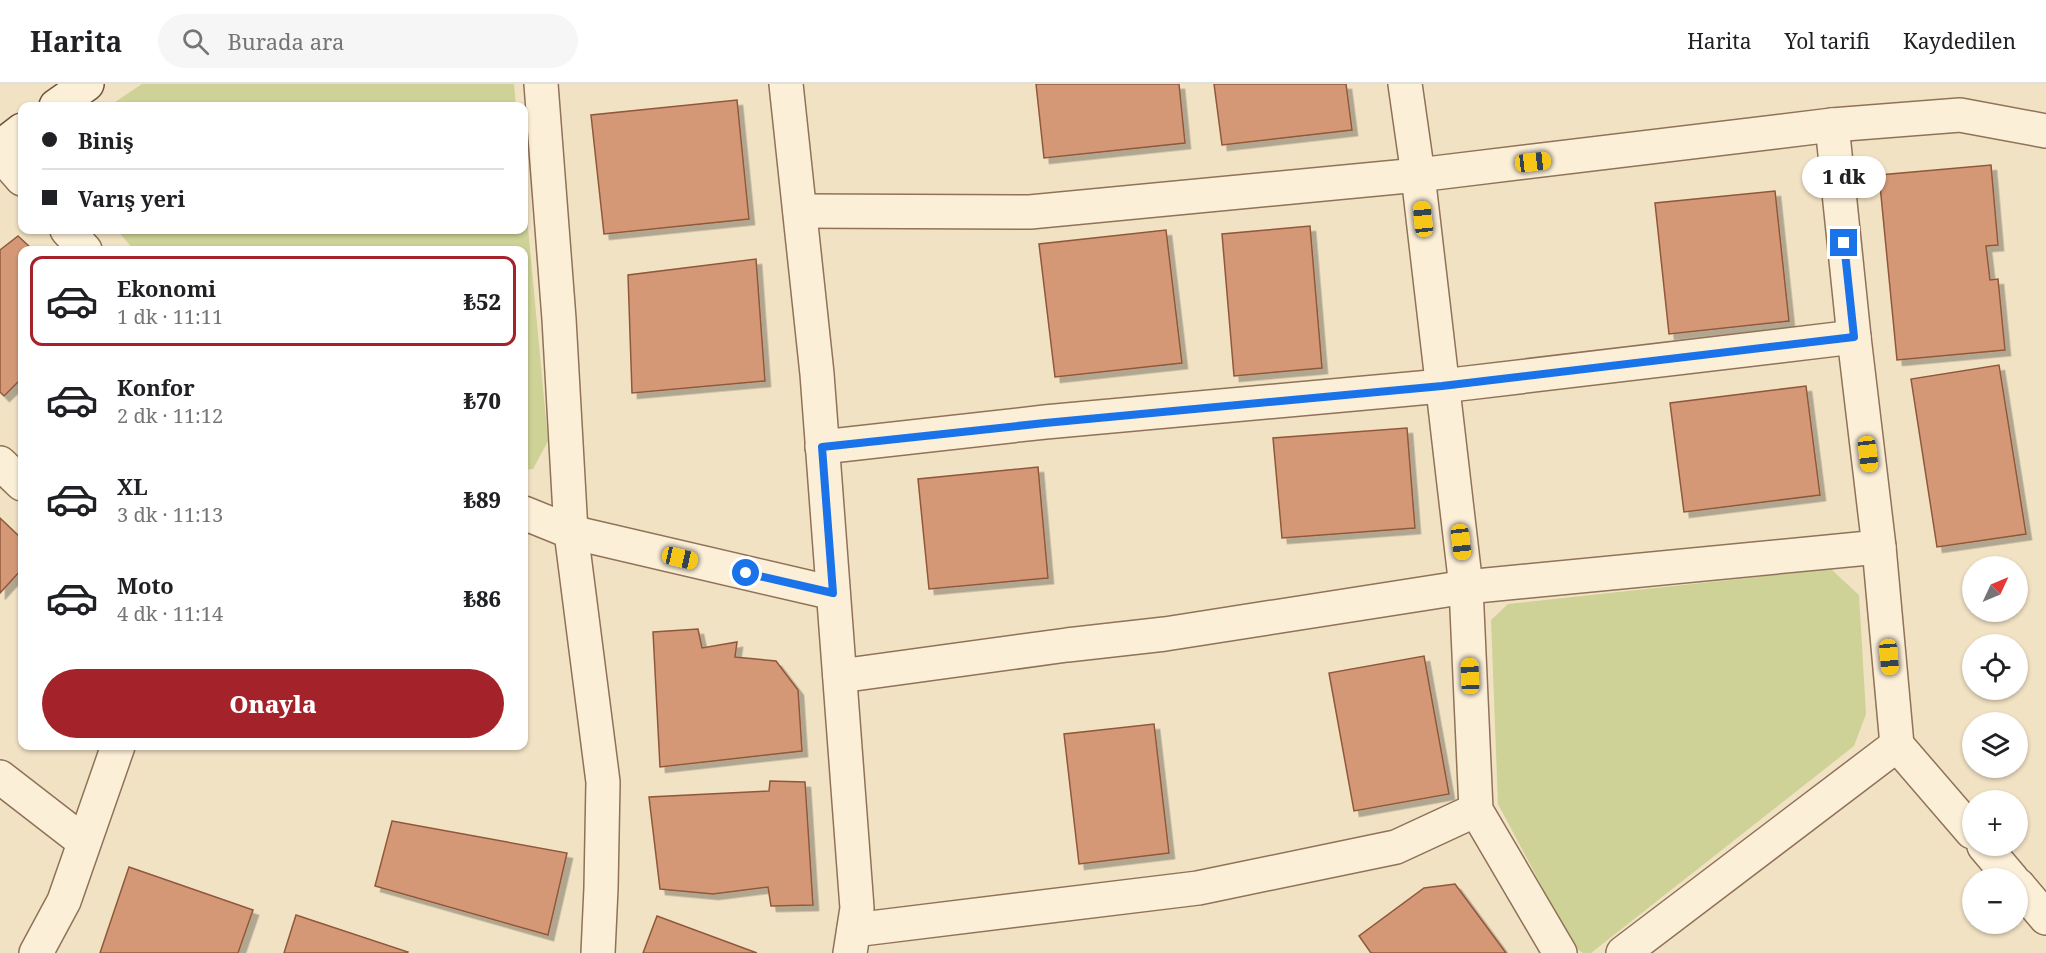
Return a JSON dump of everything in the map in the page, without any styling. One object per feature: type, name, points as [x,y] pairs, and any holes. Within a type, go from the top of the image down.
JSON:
[{"type":"street","points":[[62,102],[87,84]]},
{"type":"street","points":[[541,84],[559,320],[571,532],[603,783],[598,953]]},
{"type":"street","points":[[786,84],[817,374],[857,908],[852,942],[1198,888],[1396,847],[1476,810]]},
{"type":"street","points":[[1405,84],[1418,175],[1466,587],[1476,810],[1560,953]]},
{"type":"street","points":[[800,212],[1030,212],[1418,175],[1832,125],[1960,116],[2046,132]]},
{"type":"street","points":[[1832,125],[1879,547],[1897,745],[1962,820]]},
{"type":"street","points":[[0,147],[18,133]]},
{"type":"street","points":[[0,154],[18,175]]},
{"type":"street","points":[[71,234],[81,246]]},
{"type":"street","points":[[822,447],[1057,421],[1442,386],[1854,337]]},
{"type":"street","points":[[0,463],[18,480]]},
{"type":"street","points":[[528,515],[571,532],[833,593]]},
{"type":"street","points":[[840,676],[1165,634],[1466,587],[1879,547]]},
{"type":"street","points":[[1623,953],[1897,745]]},
{"type":"street","points":[[36,953],[64,901],[117,750]]},
{"type":"street","points":[[0,777],[84,842]]},
{"type":"street","points":[[1992,856],[2003,868]]},
{"type":"street","points":[[2028,897],[2046,918]]},
{"type":"green space","points":[[142,84],[514,84],[516,102],[115,102]]},
{"type":"green space","points":[[528,228],[548,441],[533,469],[528,470],[528,246],[131,246],[120,234],[528,234]]},
{"type":"green space","points":[[1831,569],[1859,595],[1866,714],[1854,746],[1591,953],[1583,953],[1574,947],[1498,804],[1491,620],[1508,604]]},
{"type":"building","points":[[1036,84],[1179,84],[1185,143],[1044,158]]},
{"type":"building","points":[[1214,84],[1346,84],[1352,130],[1222,145]]},
{"type":"building","points":[[737,100],[749,219],[604,234],[591,115]]},
{"type":"building","points":[[1991,165],[1998,245],[1986,246],[1990,280],[1998,279],[2005,350],[1897,360],[1879,175]]},
{"type":"building","points":[[1775,191],[1789,321],[1669,334],[1655,203]]},
{"type":"building","points":[[1310,226],[1322,368],[1234,376],[1222,234]]},
{"type":"building","points":[[1166,230],[1182,363],[1055,377],[1039,244]]},
{"type":"building","points":[[18,236],[29,246],[18,246],[18,382],[4,396],[0,392],[0,250]]},
{"type":"building","points":[[756,259],[765,381],[632,393],[628,275]]},
{"type":"building","points":[[1999,365],[2026,534],[1937,547],[1911,379]]},
{"type":"building","points":[[1806,386],[1820,495],[1684,512],[1670,403]]},
{"type":"building","points":[[1407,428],[1415,528],[1282,538],[1273,438]]},
{"type":"building","points":[[1038,467],[1048,578],[929,589],[918,479]]},
{"type":"building","points":[[0,518],[18,535],[18,573],[0,593]]},
{"type":"building","points":[[698,629],[702,648],[737,642],[735,657],[776,661],[798,690],[802,751],[660,767],[653,632]]},
{"type":"building","points":[[1424,656],[1449,794],[1354,811],[1329,673]]},
{"type":"building","points":[[1154,724],[1169,853],[1079,864],[1064,734]]},
{"type":"building","points":[[770,781],[805,782],[813,905],[771,906],[768,887],[713,894],[660,889],[649,797],[769,791]]},
{"type":"building","points":[[392,821],[567,853],[548,935],[375,886]]},
{"type":"building","points":[[129,867],[253,910],[238,953],[100,953]]},
{"type":"building","points":[[1455,884],[1506,953],[1371,953],[1359,936],[1424,888]]},
{"type":"building","points":[[296,915],[408,952],[284,953]]},
{"type":"building","points":[[657,916],[757,953],[643,953]]},
{"type":"route","points":[[746,573],[833,593],[822,447],[1045,423],[1442,386],[1854,337],[1844,243]]}]
